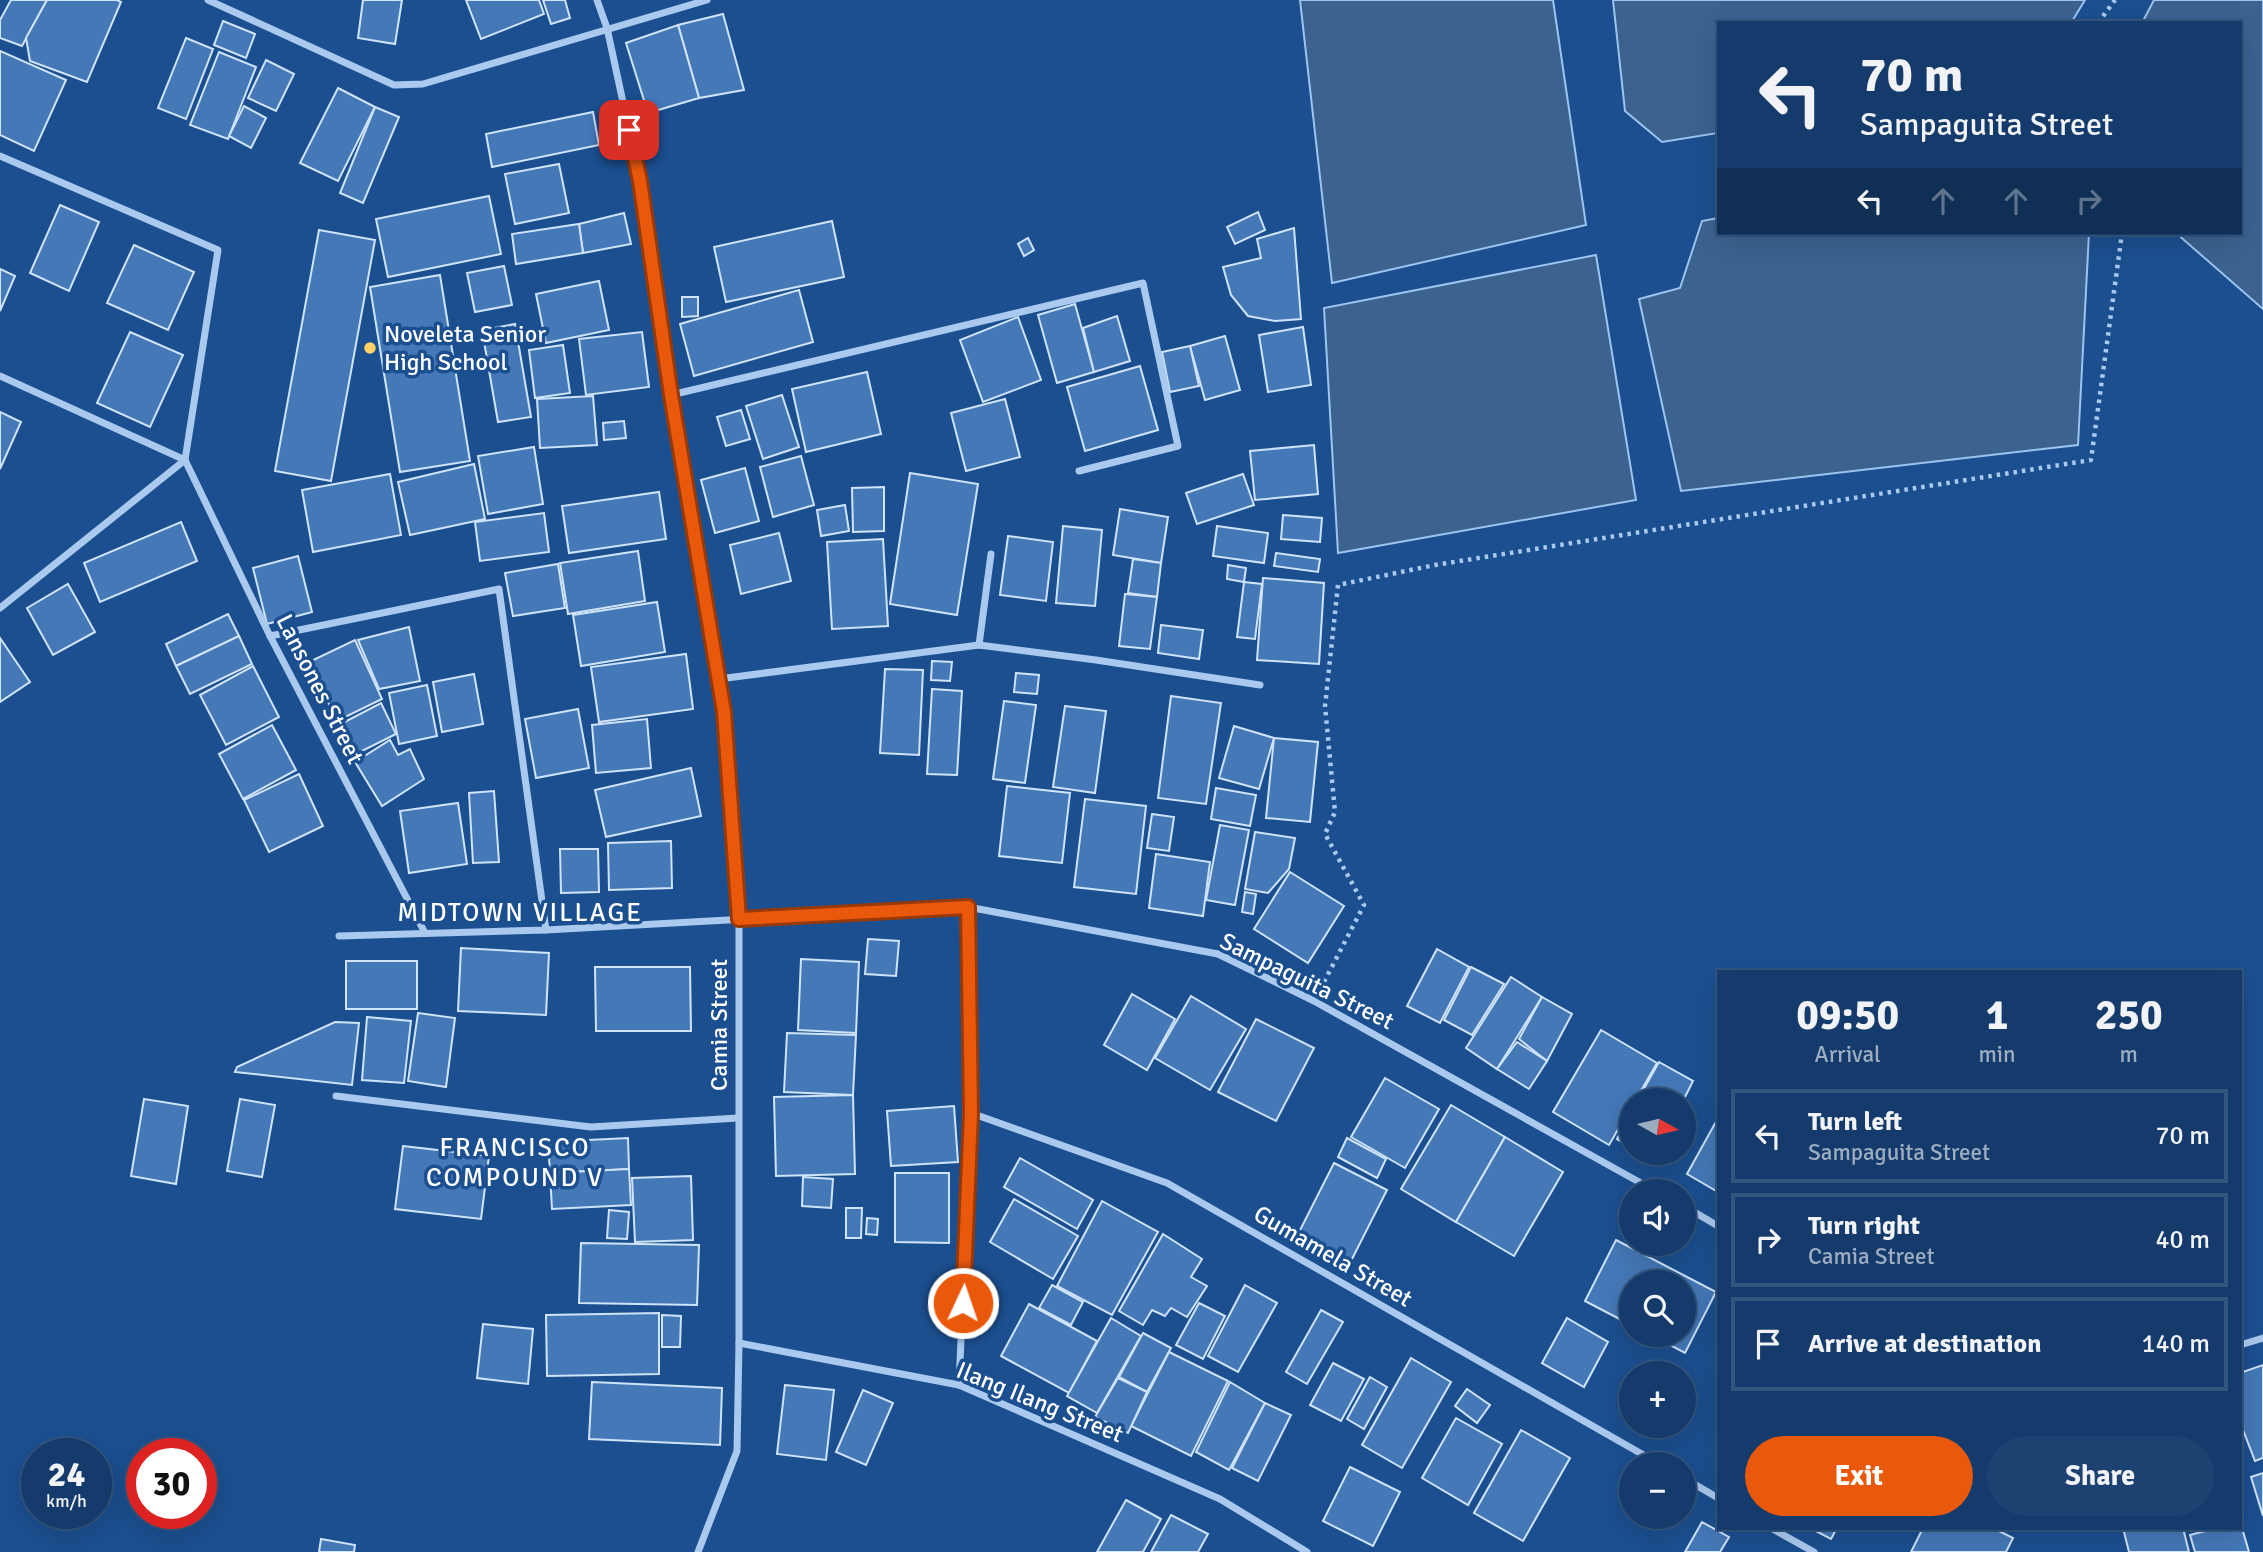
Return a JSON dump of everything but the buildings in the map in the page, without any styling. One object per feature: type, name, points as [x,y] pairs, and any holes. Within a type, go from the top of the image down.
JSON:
[{"type":"street","points":[[208,0],[394,85],[422,84],[706,0]]},
{"type":"street","name":"Camia Street","points":[[597,0],[607,28],[640,181],[671,395],[719,679],[724,712],[739,919],[737,1451],[698,1552]]},
{"type":"street","points":[[0,156],[218,250],[185,460],[0,608]]},
{"type":"street","points":[[671,395],[1143,284],[1178,446],[1079,471]]},
{"type":"street","points":[[0,376],[185,460]]},
{"type":"street","name":"Lansones Street","points":[[185,460],[270,636],[425,933]]},
{"type":"street","points":[[979,645],[991,554]]},
{"type":"street","points":[[270,636],[499,589],[546,930]]},
{"type":"street","points":[[719,679],[979,645],[1259,685]]},
{"type":"street","points":[[959,1385],[971,1113],[968,907]]},
{"type":"street","name":"Sampaguita Street","points":[[338,936],[546,930],[968,907],[1218,954],[1314,1001],[1634,1179]]},
{"type":"street","points":[[336,1097],[591,1127],[738,1118]]},
{"type":"street","name":"Gumamela Street","points":[[971,1113],[1167,1183],[1638,1452]]},
{"type":"street","points":[[1696,1213],[1717,1225]]},
{"type":"street","points":[[2242,1344],[2263,1338]]},
{"type":"street","name":"Ilang Ilang Street","points":[[739,1343],[959,1385],[1220,1499],[1307,1552]]},
{"type":"street","points":[[1696,1485],[1717,1497]]},
{"type":"street","points":[[1775,1530],[1814,1552]]},
{"type":"path","points":[[2099,21],[2115,0]]},
{"type":"path","points":[[1314,1001],[1364,905],[1325,834],[1335,813],[1325,706],[1338,585],[1435,565],[2091,460],[2122,235]]},
{"type":"water","points":[[1300,0],[1553,0],[1586,225],[1332,283]]},
{"type":"water","points":[[1613,0],[2085,0],[2072,21],[1717,21],[1717,133],[1662,142],[1625,111]]},
{"type":"water","points":[[2154,0],[2263,0],[2263,309],[2178,235],[2242,235],[2242,21],[2143,21]]},
{"type":"water","points":[[1717,218],[1717,235],[2089,235],[2078,445],[1681,491],[1639,299],[1680,288],[1702,221]]},
{"type":"water","points":[[1596,255],[1636,500],[1338,553],[1324,308]]},
{"type":"place","name":"Noveleta Senior High School","points":[[370,348]]},
{"type":"district","name":"MIDTOWN VILLAGE","points":[[520,913]]},
{"type":"district","name":"FRANCISCO COMPOUND V","points":[[515,1163]]},
{"type":"route","points":[[629,130],[640,181],[671,395],[724,712],[739,919],[968,907],[971,1113],[963,1303]]}]
